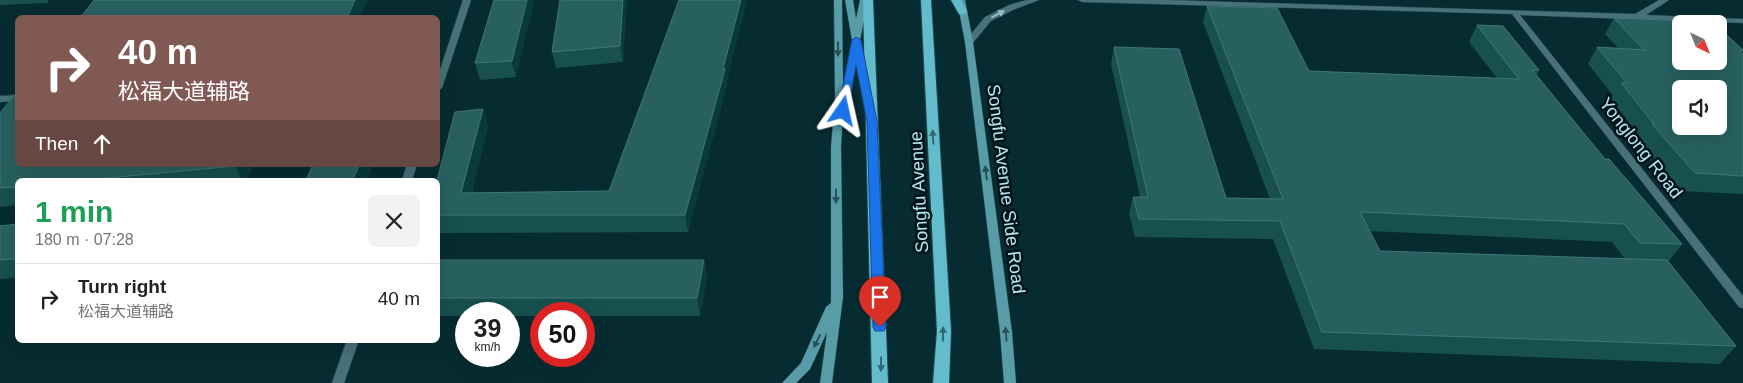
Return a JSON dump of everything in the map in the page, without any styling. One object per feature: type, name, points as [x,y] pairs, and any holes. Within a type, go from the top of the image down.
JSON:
[{"type":"main road","points":[[826,383],[837,297],[836,147],[839,97],[838,0]]},
{"type":"main road","points":[[848,0],[872,122]]},
{"type":"main road","points":[[836,147],[864,0]]},
{"type":"main road","points":[[868,0],[880,383]]},
{"type":"main road","name":"Songfu Avenue","points":[[926,0],[944,331],[941,383]]},
{"type":"main road","points":[[956,0],[962,12]]},
{"type":"main road","name":"Songfu Avenue Side Road","points":[[961,0],[969,42],[1011,381]]},
{"type":"main road","points":[[788,383],[806,366],[837,297]]},
{"type":"street","points":[[440,82],[467,0]]},
{"type":"street","points":[[969,42],[988,20],[1012,7],[1035,0]]},
{"type":"street","points":[[1082,0],[1514,12],[1743,21]]},
{"type":"street","points":[[1637,16],[1665,0]]},
{"type":"street","name":"Yonglong Road","points":[[1514,12],[1743,304]]},
{"type":"street","points":[[0,100],[15,98]]},
{"type":"street","points":[[338,383],[352,343]]},
{"type":"building","points":[[94,0],[355,0],[348,15],[82,15]]},
{"type":"building","points":[[494,0],[527,0],[512,61],[475,63]]},
{"type":"building","points":[[560,0],[623,0],[620,46],[552,52]]},
{"type":"building","points":[[679,0],[741,0],[723,69],[725,69],[685,215],[440,215],[440,178],[438,178],[455,112],[483,109],[461,193],[609,191]]},
{"type":"building","points":[[1207,6],[1277,8],[1309,71],[1519,79],[1477,25],[1503,26],[1539,70],[1532,70],[1605,159],[1609,159],[1682,244],[1640,243],[1624,224],[1360,212],[1380,251],[1667,260],[1736,346],[1322,332],[1280,221],[1139,219],[1133,197],[1148,197],[1114,47],[1179,49],[1226,198],[1283,199]]},
{"type":"building","points":[[1614,18],[1672,20],[1672,70],[1728,70],[1728,36],[1743,50],[1739,51],[1743,54],[1743,176],[1695,173],[1652,124],[1654,124],[1621,83],[1627,83],[1597,47],[1644,50]]},
{"type":"building","points":[[15,96],[15,167],[224,167],[107,178],[15,178],[15,187],[0,188],[0,113]]},
{"type":"building","points":[[312,167],[358,167],[354,178],[307,178]]},
{"type":"building","points":[[15,224],[15,259],[0,260],[0,226]]},
{"type":"building","points":[[440,260],[704,260],[697,298],[440,298]]},
{"type":"route","points":[[843,111],[856,40],[872,122],[880,327]]}]
